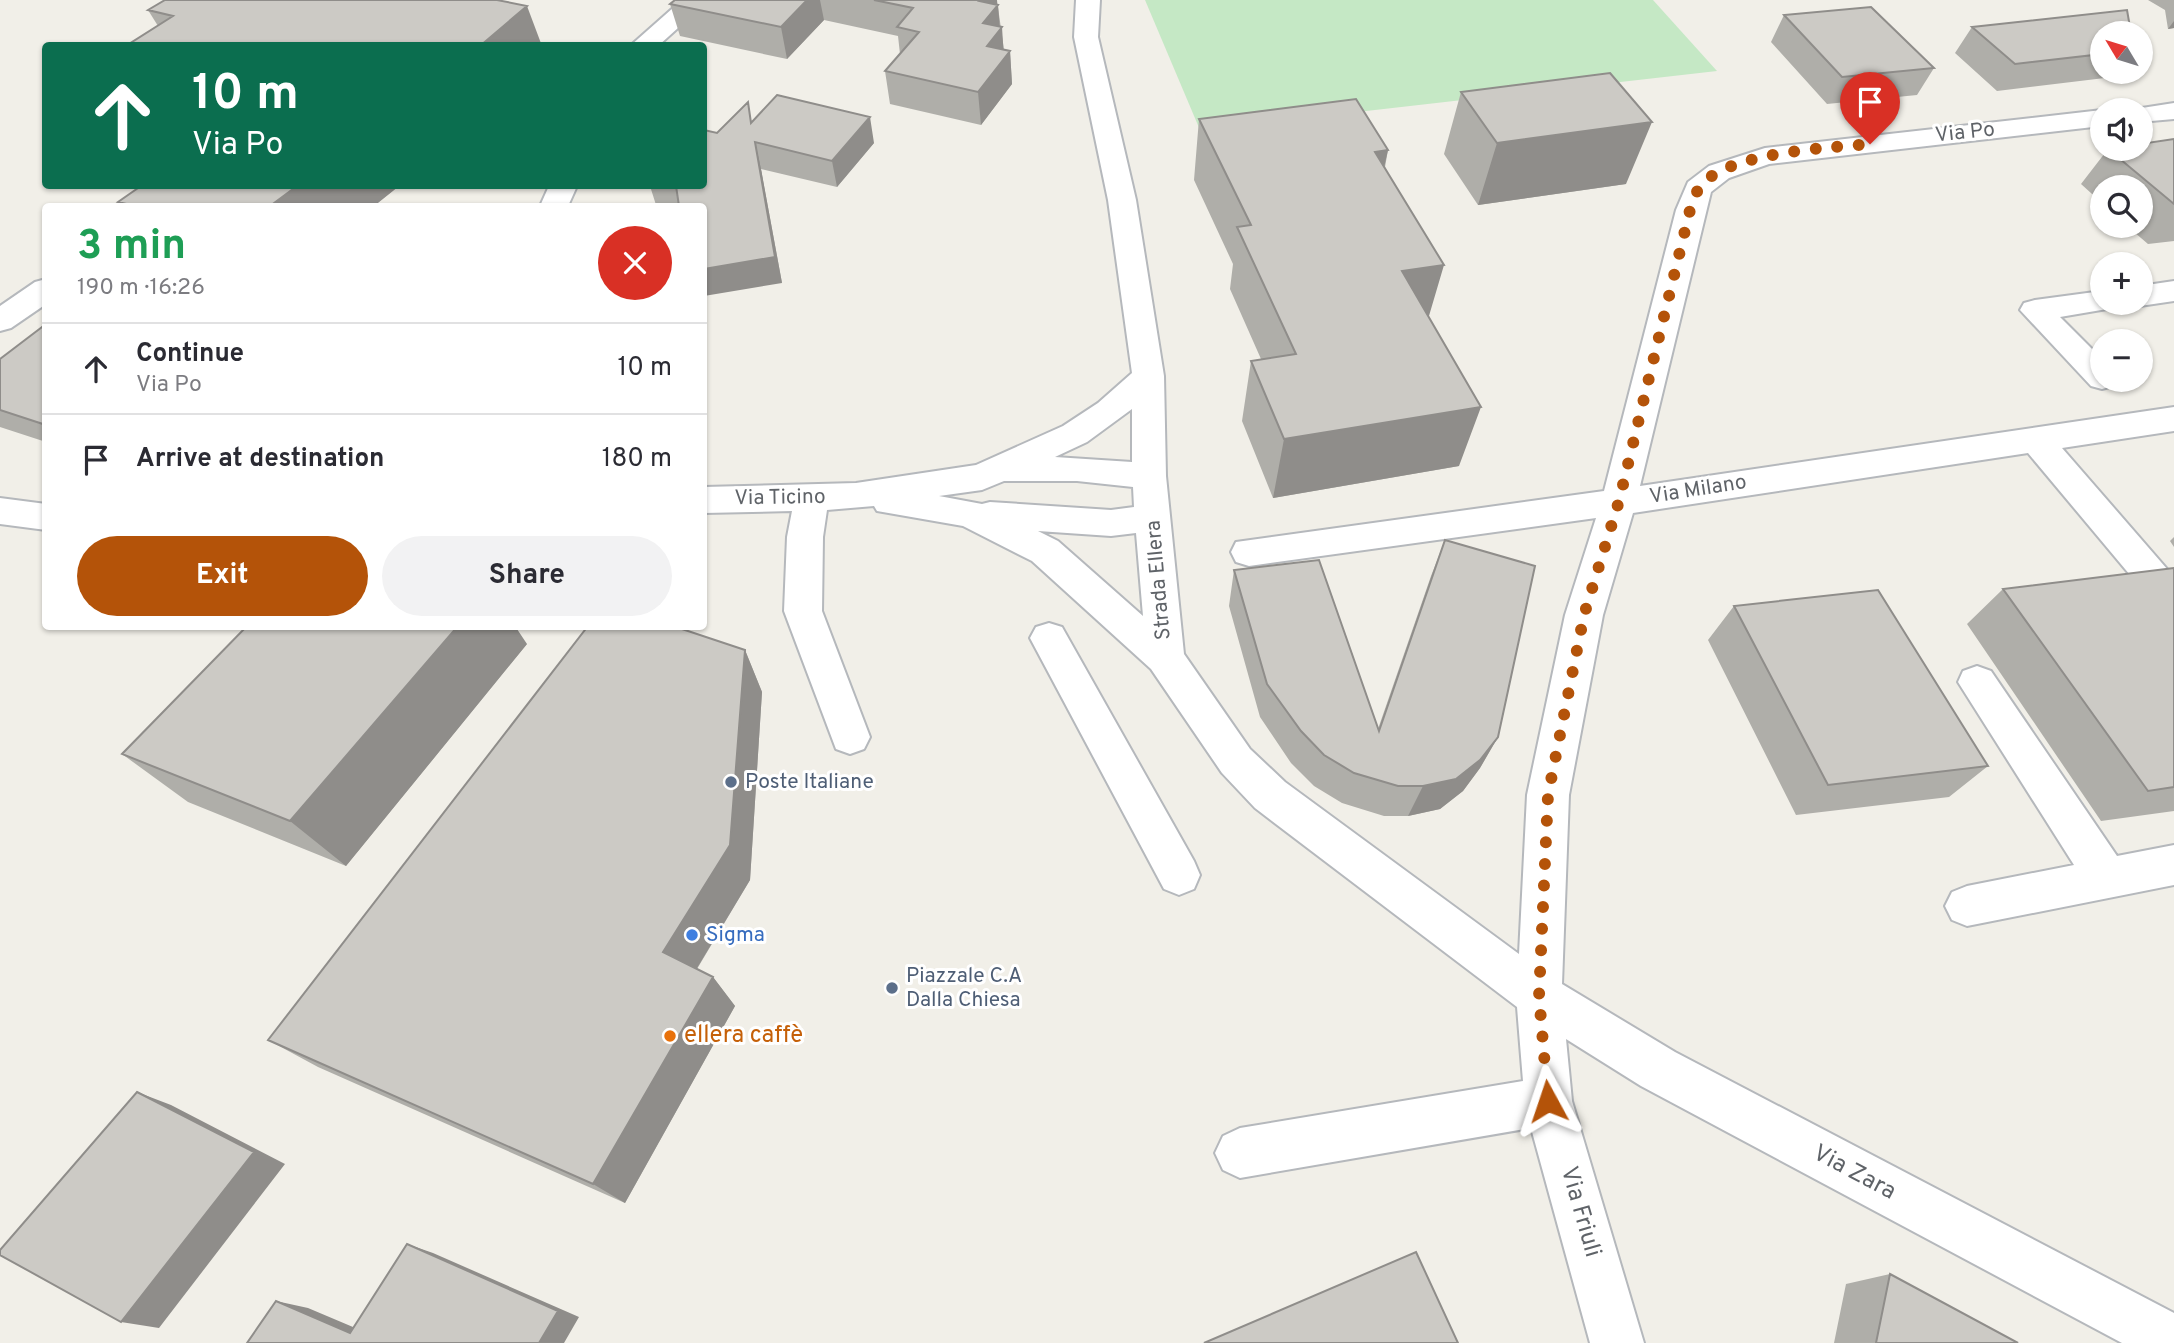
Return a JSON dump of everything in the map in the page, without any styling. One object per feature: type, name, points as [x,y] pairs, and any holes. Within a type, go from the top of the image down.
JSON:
[{"type":"street","points":[[647,42],[697,0]]},
{"type":"street","name":"Strada Ellera","points":[[1088,0],[1086,37],[1122,200],[1149,376],[1149,476],[1165,658],[1236,761],[1270,795],[1539,996]]},
{"type":"street","points":[[2153,113],[2174,111]]},
{"type":"street","name":"Via Po","points":[[1539,996],[1548,795],[1584,615],[1619,501],[1690,210],[1698,188],[1719,172],[1765,156],[2090,119]]},
{"type":"street","points":[[2153,294],[2174,291]]},
{"type":"street","points":[[0,321],[42,292]]},
{"type":"street","name":"Via Milano","points":[[2090,303],[2035,310],[2090,366]]},
{"type":"street","points":[[856,496],[982,477],[1000,471],[1075,434],[1110,411],[1149,376]]},
{"type":"street","name":"Via Milano","points":[[2121,392],[2160,421]]},
{"type":"street","name":"Via Milano","points":[[1249,552],[1619,501],[2160,421]]},
{"type":"street","points":[[2034,438],[2174,602]]},
{"type":"street","points":[[1000,471],[1077,469],[1149,476]]},
{"type":"street","points":[[856,496],[970,514],[1111,523],[1154,518]]},
{"type":"street","name":"Via Ticino","points":[[707,500],[856,496]]},
{"type":"street","points":[[811,498],[806,537],[803,611],[849,737]]},
{"type":"street","points":[[0,511],[42,516]]},
{"type":"street","points":[[970,514],[1045,551],[1165,658]]},
{"type":"street","points":[[1049,638],[1179,875]]},
{"type":"street","points":[[1977,682],[2108,878]]},
{"type":"street","points":[[1967,906],[2174,865]]},
{"type":"street","name":"Via Friuli","points":[[1539,996],[1548,1101],[1617,1343]]},
{"type":"street","name":"Via Zara","points":[[1539,996],[1658,1069],[2174,1342]]},
{"type":"street","points":[[1240,1153],[1548,1101]]},
{"type":"green space","points":[[1145,0],[1653,0],[1717,71],[1200,130]]},
{"type":"building","points":[[165,0],[497,0],[527,6],[485,42],[132,42],[173,16],[148,10]]},
{"type":"building","points":[[675,0],[807,0],[781,27],[670,4]]},
{"type":"building","points":[[874,0],[980,0],[998,5],[983,23],[1002,27],[987,46],[1010,51],[978,92],[885,71],[919,32],[897,27],[913,8]]},
{"type":"building","points":[[1871,7],[1934,68],[1842,77],[1784,15]]},
{"type":"building","points":[[2127,10],[2129,21],[2090,21],[2090,55],[2015,64],[1972,27]]},
{"type":"building","points":[[1610,73],[1652,122],[1497,143],[1461,92]]},
{"type":"building","points":[[777,95],[870,117],[832,161],[755,142],[775,257],[707,268],[707,203],[679,203],[676,189],[707,189],[707,131],[717,133],[748,102],[751,123]]},
{"type":"building","points":[[1356,99],[1388,150],[1375,152],[1444,265],[1402,271],[1481,407],[1284,439],[1251,361],[1296,354],[1237,227],[1251,225],[1199,119]]},
{"type":"building","points":[[2174,139],[2174,204],[2153,186],[2153,175],[2139,175],[2122,161],[2153,161],[2153,142]]},
{"type":"building","points":[[137,189],[293,189],[274,203],[118,202]]},
{"type":"building","points":[[42,327],[42,424],[0,410],[0,359]]},
{"type":"building","points":[[1445,540],[1535,566],[1498,737],[1480,760],[1456,779],[1423,786],[1398,786],[1354,773],[1324,755],[1301,731],[1267,684],[1234,570],[1319,560],[1379,731]]},
{"type":"building","points":[[2174,568],[2174,787],[2148,791],[2003,589]]},
{"type":"building","points":[[1878,590],[1988,766],[1828,785],[1734,606]]},
{"type":"building","points":[[243,630],[455,630],[290,821],[122,754]]},
{"type":"building","points":[[585,630],[685,630],[745,650],[730,845],[663,952],[713,977],[593,1184],[268,1040]]},
{"type":"building","points":[[137,1092],[254,1152],[121,1322],[0,1255],[0,1250]]},
{"type":"building","points":[[407,1244],[558,1311],[539,1343],[247,1343],[276,1301],[350,1333]]},
{"type":"building","points":[[1416,1252],[1458,1343],[1204,1343]]},
{"type":"building","points":[[1890,1274],[2018,1343],[1876,1343]]},
{"type":"place","name":"Poste Italiane","points":[[731,782]]},
{"type":"place","name":"Sigma","points":[[692,935]]},
{"type":"place","name":"Piazzale C.A Dalla Chiesa","points":[[892,988]]},
{"type":"place","name":"ellera caffè","points":[[670,1036]]},
{"type":"route","points":[[1548,1101],[1539,996],[1548,795],[1584,615],[1619,501],[1690,210],[1698,188],[1719,172],[1743,162],[1765,156],[1870,144]]}]
